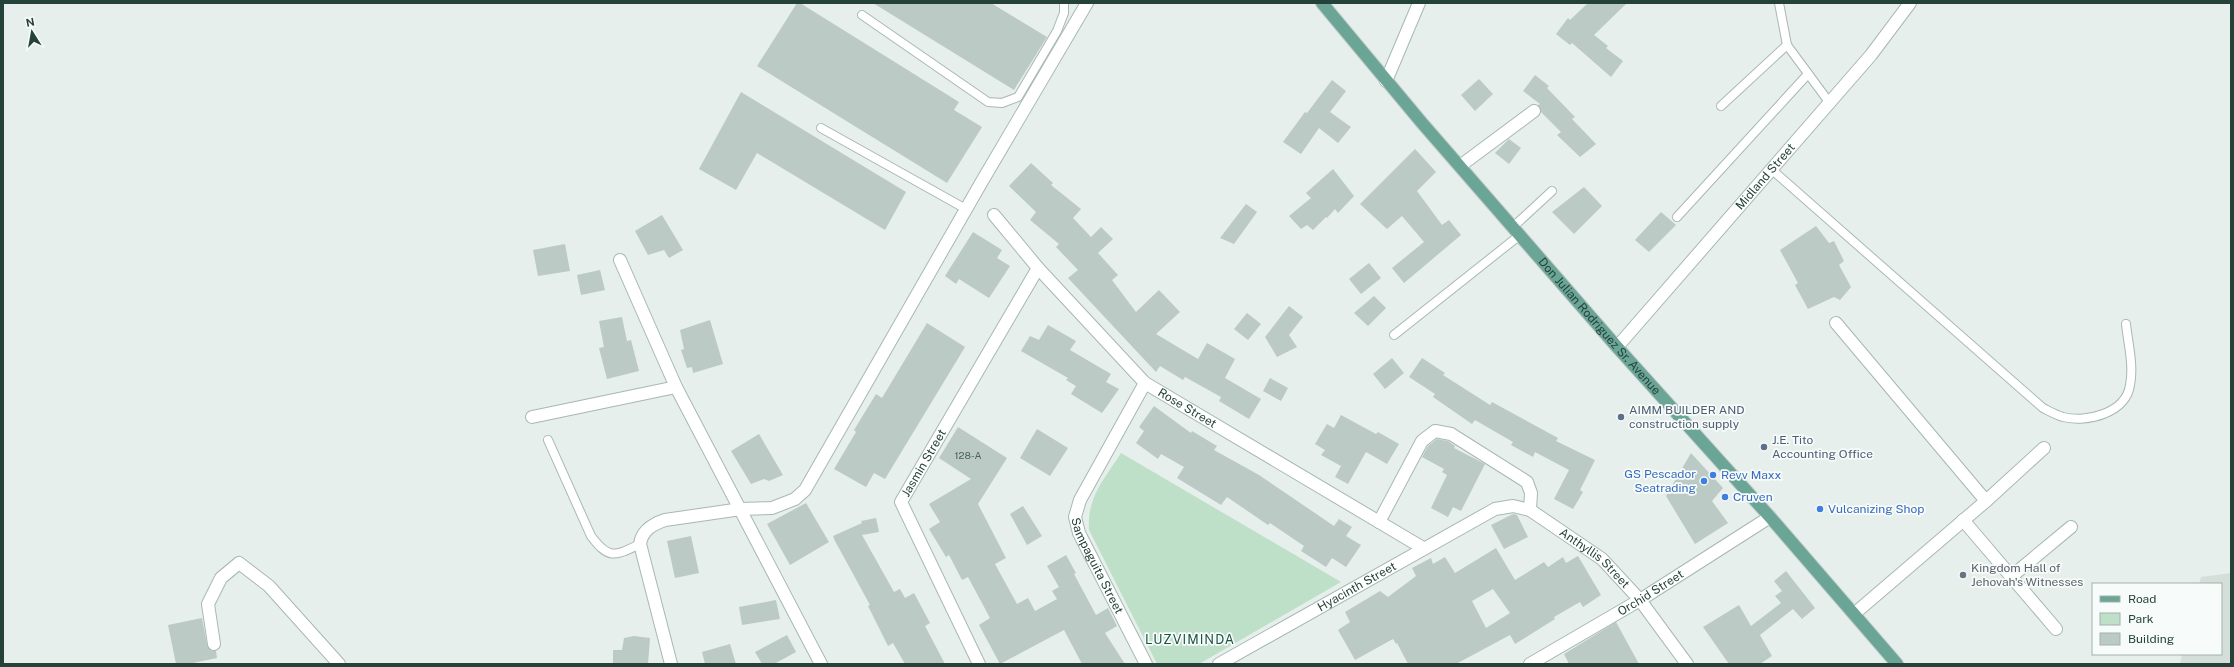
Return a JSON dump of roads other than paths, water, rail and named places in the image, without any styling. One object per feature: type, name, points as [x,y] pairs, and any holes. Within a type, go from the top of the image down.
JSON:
[{"type":"main road","name":"Don Julian Rodriguez Sr. Avenue","points":[[1324,4],[1386,81],[1516,231],[1617,347],[1770,517],[1897,664]]},
{"type":"street","points":[[671,664],[640,544],[642,535],[648,529],[666,520],[741,508],[772,508],[795,499],[805,490],[966,209],[1087,3]]},
{"type":"street","points":[[1386,81],[1419,3]]},
{"type":"street","name":"Midland Street","points":[[1617,347],[1871,55],[1904,13],[1910,3]]},
{"type":"street","points":[[1460,166],[1534,111]]},
{"type":"street","name":"Rose Street","points":[[994,215],[1038,268],[1145,383],[1423,548]]},
{"type":"street","points":[[620,260],[676,387],[741,508],[821,664]]},
{"type":"street","name":"Jasmin Street","points":[[978,664],[901,502],[1038,268]]},
{"type":"street","points":[[1836,323],[1986,501]]},
{"type":"street","name":"Sampaguita Street","points":[[1145,383],[1080,500],[1075,517],[1079,533],[1146,664]]},
{"type":"street","points":[[532,416],[676,387]]},
{"type":"street","points":[[1379,522],[1422,441],[1435,431],[1451,434],[1527,482],[1532,493],[1530,510]]},
{"type":"street","points":[[1854,614],[1986,501],[2044,448]]},
{"type":"street","name":"Anthyllis Street","points":[[1495,509],[1513,506],[1530,510],[1602,559],[1640,600],[1687,664]]},
{"type":"street","name":"Hyacinth Street","points":[[1218,664],[1495,509]]},
{"type":"street","name":"Orchid Street","points":[[1530,664],[1640,600],[1770,517]]},
{"type":"street","points":[[1963,520],[2056,629]]},
{"type":"street","points":[[2012,576],[2071,527]]},
{"type":"street","points":[[214,644],[208,604],[221,578],[239,563],[269,586],[339,664]]},
{"type":"lane","points":[[862,15],[988,102],[1002,103],[1018,97],[1057,32],[1064,13],[1064,3]]},
{"type":"lane","points":[[1778,3],[1787,46],[1829,102]]},
{"type":"lane","points":[[1721,106],[1787,46]]},
{"type":"lane","points":[[1677,217],[1808,74]]},
{"type":"lane","points":[[821,128],[966,209]]},
{"type":"lane","points":[[1771,169],[2043,408],[2063,417],[2087,418],[2111,411],[2120,404],[2128,394],[2131,384],[2126,324]]},
{"type":"lane","points":[[1394,335],[1516,231],[1552,191]]},
{"type":"lane","points":[[548,440],[591,536],[601,550],[609,554],[619,554],[640,544]]},
{"type":"place","name":"AIMM BUILDER AND construction supply","points":[[1621,417]]},
{"type":"place","name":"J.E. Tito Accounting Office","points":[[1764,447]]},
{"type":"place","name":"Revv Maxx","points":[[1713,475]]},
{"type":"place","name":"GS Pescador Seatrading","points":[[1704,481]]},
{"type":"place","name":"Cruven","points":[[1725,497]]},
{"type":"place","name":"Vulcanizing Shop","points":[[1820,509]]},
{"type":"place","name":"Kingdom Hall of Jehovah's Witnesses","points":[[1963,575]]},
{"type":"district","name":"LUZVIMINDA","points":[[1190,639]]}]
